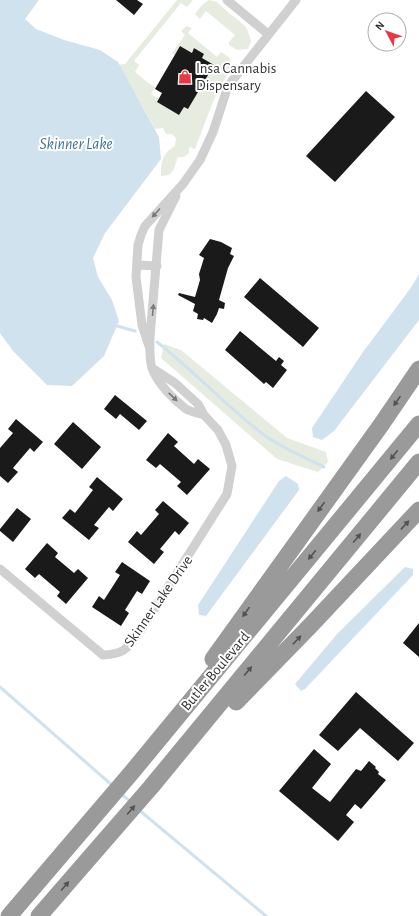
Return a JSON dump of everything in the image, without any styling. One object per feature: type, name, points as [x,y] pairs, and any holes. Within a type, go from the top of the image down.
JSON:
[{"type":"highway","points":[[132,772],[385,419],[419,369]]},
{"type":"highway","name":"Butler Boulevard","points":[[9,916],[132,772],[419,424]]},
{"type":"highway","name":"Butler Boulevard","points":[[39,916],[151,787],[419,462]]},
{"type":"highway","points":[[151,787],[306,630],[419,510]]},
{"type":"street","points":[[227,0],[268,34]]},
{"type":"street","name":"Skinner Lake Drive","points":[[150,349],[142,325],[136,277],[138,245],[145,226],[182,184],[200,160],[213,132],[228,86],[296,0]]},
{"type":"street","name":"Skinner Lake Drive","points":[[0,569],[103,655],[117,654],[125,650],[141,630],[227,494],[232,466],[226,445],[218,430],[204,415],[198,404],[175,383],[152,368],[150,349],[159,230],[182,184]]},
{"type":"street","points":[[137,265],[157,266]]},
{"type":"shaded area","points":[[177,0],[193,0],[187,7],[181,3],[134,61],[139,65],[135,72],[155,87],[151,94],[159,99],[157,102],[179,115],[184,107],[188,109],[214,66],[202,58],[204,54],[194,48],[192,53],[180,46],[175,55],[172,53],[185,35],[181,31],[186,26],[192,28],[188,33],[217,57],[221,52],[230,58],[231,69],[212,104],[195,149],[189,147],[189,153],[184,157],[178,157],[173,171],[169,175],[161,176],[163,158],[167,152],[175,146],[176,138],[172,134],[166,134],[163,128],[155,129],[136,95],[116,65],[125,64]]},
{"type":"shaded area","points":[[209,0],[217,2],[244,25],[251,41],[248,49],[237,50],[229,45],[229,42],[235,35],[206,11],[200,19],[195,14],[202,5]]},
{"type":"shaded area","points":[[164,344],[181,350],[287,438],[326,452],[328,462],[318,472],[277,459],[161,358]]},
{"type":"water","name":"Skinner Lake","points":[[0,0],[39,0],[25,19],[36,29],[64,40],[100,50],[118,62],[159,137],[161,159],[105,233],[93,258],[98,277],[112,300],[119,321],[104,356],[72,386],[47,385],[13,351],[0,333]]},
{"type":"water","points":[[419,274],[419,320],[334,431],[322,440],[313,437],[312,428],[363,352],[410,289]]},
{"type":"water","points":[[286,476],[298,484],[299,490],[206,616],[199,615],[198,605],[279,481]]},
{"type":"water","points":[[405,567],[413,569],[413,575],[305,689],[301,691],[295,684],[338,633]]},
{"type":"building","points":[[116,0],[137,0],[143,4],[134,15]]},
{"type":"building","name":"Insa Cannabis Dispensary","points":[[180,46],[192,53],[194,48],[204,54],[202,58],[214,65],[188,109],[184,107],[179,115],[157,102],[162,93],[155,89]]},
{"type":"building","points":[[366,91],[395,117],[335,182],[306,156]]},
{"type":"building","points":[[210,239],[221,242],[232,248],[230,254],[234,256],[228,268],[219,300],[225,303],[224,309],[219,308],[212,323],[204,318],[203,320],[197,319],[198,314],[193,311],[195,304],[178,295],[179,293],[195,297],[200,280],[199,274],[204,258],[199,255]]},
{"type":"building","points":[[260,278],[319,328],[303,347],[244,297]]},
{"type":"building","points":[[240,331],[276,361],[279,357],[284,361],[281,365],[287,370],[273,388],[266,382],[264,384],[225,350]]},
{"type":"building","points":[[115,395],[147,421],[139,430],[120,414],[116,419],[104,409]]},
{"type":"building","points":[[16,419],[43,442],[34,452],[30,448],[13,468],[18,472],[8,483],[0,476],[0,448],[13,433],[8,429]]},
{"type":"building","points":[[73,422],[101,447],[82,469],[54,444]]},
{"type":"building","points":[[168,433],[178,442],[174,446],[194,464],[198,459],[210,469],[187,495],[177,486],[181,482],[160,464],[156,468],[146,460]]},
{"type":"building","points":[[97,477],[123,499],[113,511],[109,507],[94,525],[99,528],[89,540],[62,518],[70,509],[75,513],[93,490],[89,487]]},
{"type":"building","points":[[163,501],[189,523],[179,535],[175,531],[160,549],[164,552],[154,564],[128,542],[137,531],[141,535],[159,514],[155,510]]},
{"type":"building","points":[[17,508],[31,519],[13,542],[0,531],[0,529]]},
{"type":"building","points":[[47,543],[58,553],[55,557],[74,573],[78,569],[88,578],[66,604],[57,596],[60,592],[39,574],[35,578],[25,569]]},
{"type":"building","points":[[122,562],[150,581],[142,594],[137,591],[125,610],[129,613],[121,626],[92,607],[99,596],[104,600],[120,575],[115,572]]},
{"type":"building","points":[[419,623],[419,657],[403,643]]},
{"type":"building","points":[[356,692],[414,743],[398,761],[360,728],[338,751],[319,735]]},
{"type":"building","points":[[314,749],[331,764],[312,788],[330,802],[356,769],[361,771],[369,761],[376,767],[375,768],[379,772],[378,774],[386,780],[361,809],[355,804],[346,815],[354,822],[338,841],[279,791]]},
{"type":"waterway","points":[[117,326],[135,331]]},
{"type":"waterway","points":[[157,342],[264,435],[324,467]]},
{"type":"waterway","points":[[0,687],[113,786]]},
{"type":"waterway","points":[[121,794],[131,802]]},
{"type":"waterway","points":[[139,810],[266,916]]},
{"type":"place","name":"Insa Cannabis Dispensary","points":[[185,77]]}]
